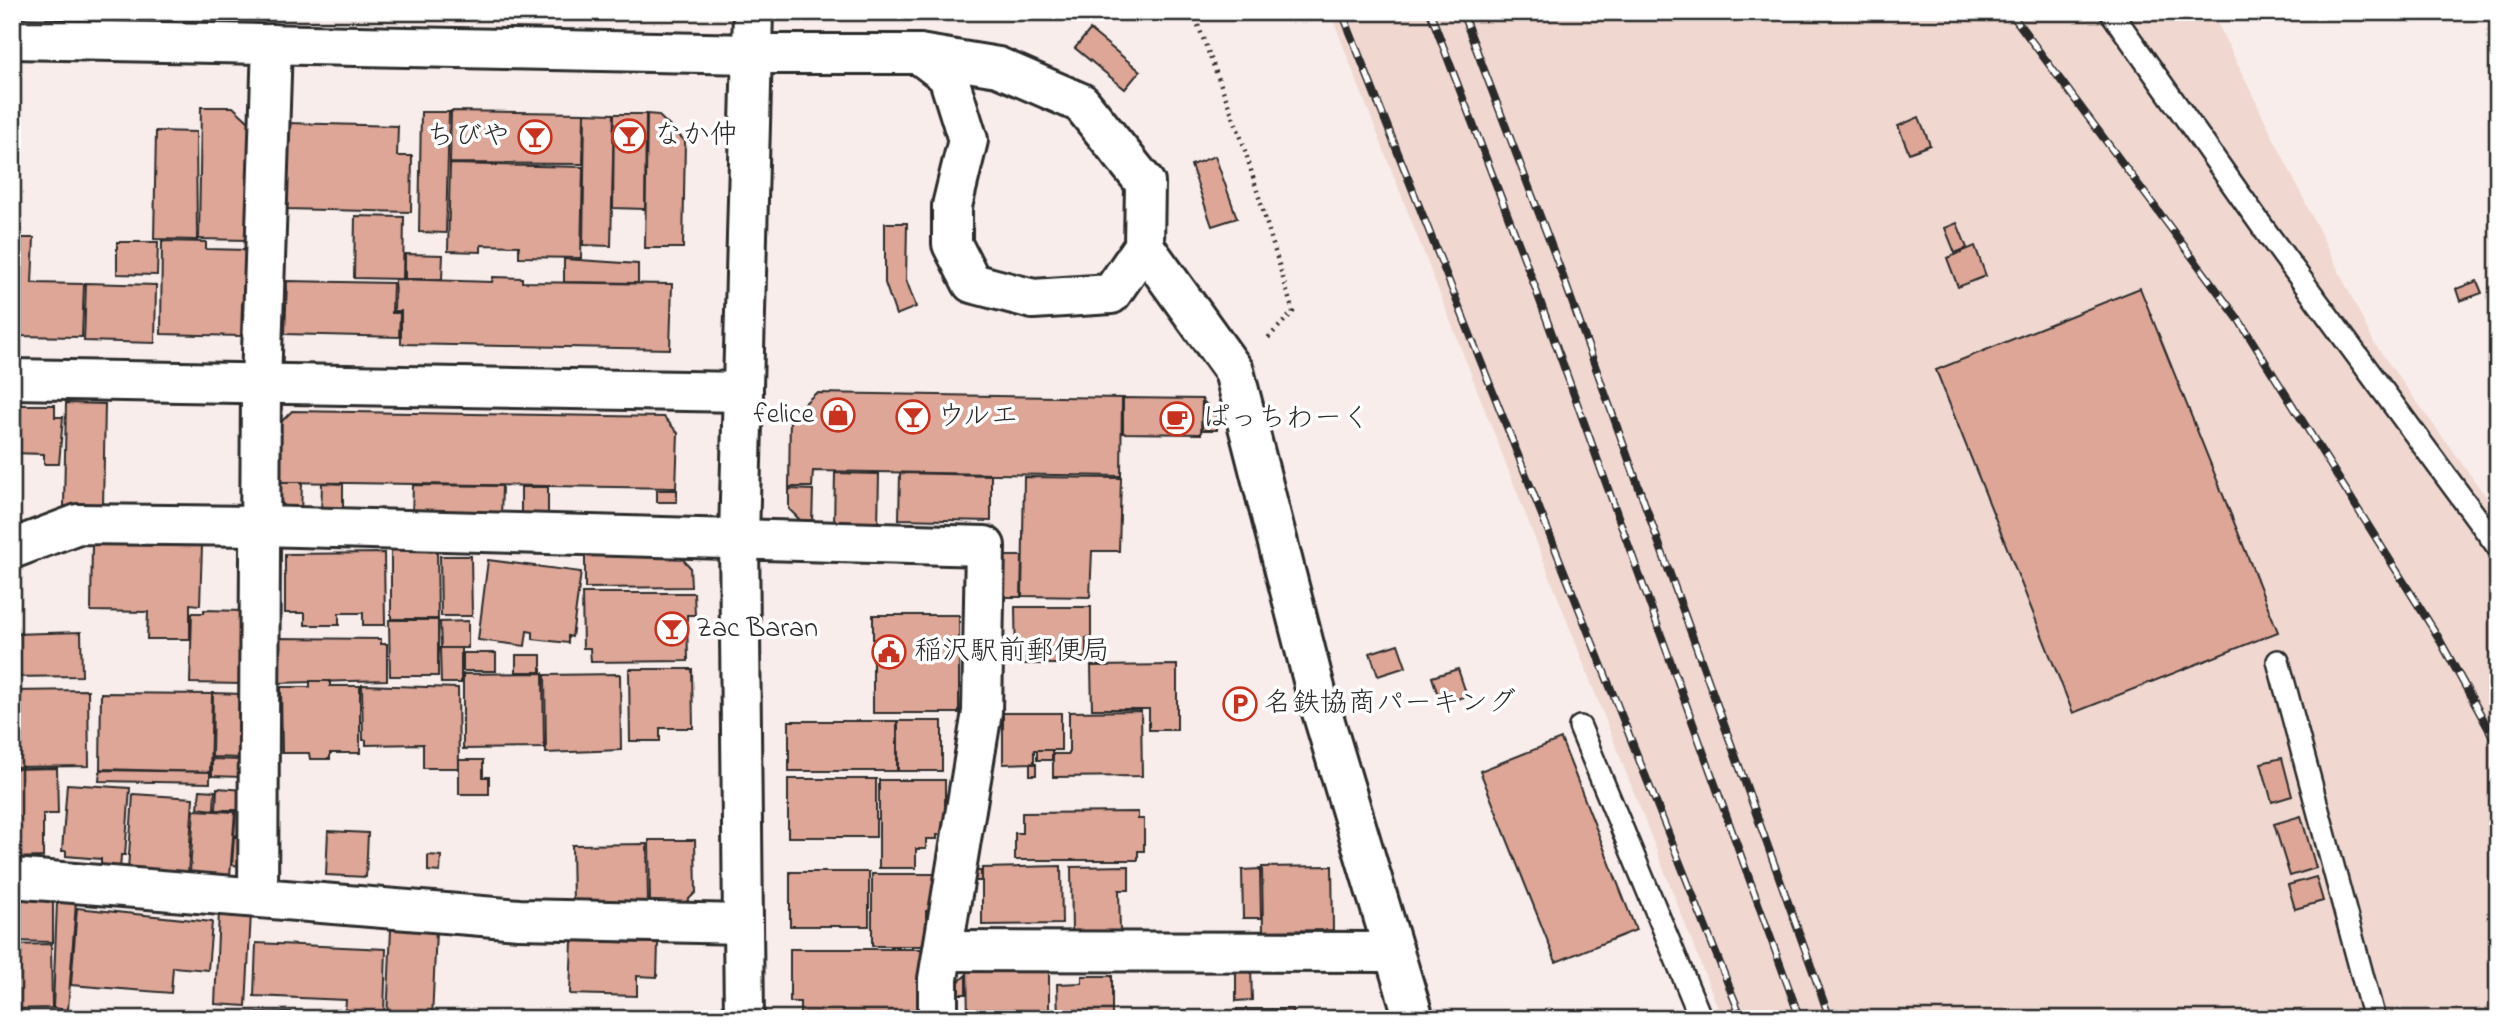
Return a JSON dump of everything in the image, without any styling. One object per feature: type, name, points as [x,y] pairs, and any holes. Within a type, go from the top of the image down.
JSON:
[{"type":"street","points":[[744,1019],[739,537],[753,12]]},
{"type":"street","points":[[12,39],[753,54],[919,54],[998,67],[1081,103],[1145,183],[1144,246],[1111,294],[1033,299],[972,284],[952,244],[952,206],[968,141],[948,76],[919,54]]},
{"type":"street","points":[[258,897],[261,384],[272,44]]},
{"type":"street","points":[[1144,246],[1234,371],[1316,692],[1414,1019]]},
{"type":"street","points":[[12,379],[743,392]]},
{"type":"street","points":[[12,550],[78,524],[739,537],[985,546],[982,712],[938,979],[938,1019]]},
{"type":"street","points":[[12,878],[519,919],[743,924]]},
{"type":"street","points":[[943,951],[1394,952]]},
{"type":"lane","points":[[2111,12],[2264,229],[2498,547]]},
{"type":"lane","points":[[2278,661],[2374,1019]]},
{"type":"lane","points":[[1580,727],[1700,1019]]},
{"type":"path","points":[[1200,12],[1193,13],[1246,153],[1293,312],[1285,322]]},
{"type":"shaded area","points":[[1330,12],[2212,12],[2374,343],[2498,513],[2498,1019],[1722,1019]]},
{"type":"building","points":[[1090,30],[1140,71],[1125,89],[1075,48]]},
{"type":"building","points":[[201,107],[233,107],[249,122],[247,240],[199,239]]},
{"type":"building","points":[[451,111],[584,113],[583,164],[450,163]]},
{"type":"building","points":[[421,112],[449,112],[446,233],[419,232]]},
{"type":"building","points":[[585,113],[614,114],[611,246],[583,245]]},
{"type":"building","points":[[614,114],[646,114],[645,209],[613,208]]},
{"type":"building","points":[[647,114],[658,115],[685,141],[683,248],[645,248]]},
{"type":"building","points":[[1919,117],[1930,145],[1909,153],[1898,126]]},
{"type":"building","points":[[287,123],[398,126],[397,156],[412,156],[411,212],[286,209]]},
{"type":"building","points":[[156,131],[196,132],[197,240],[154,239]]},
{"type":"building","points":[[1215,156],[1237,218],[1212,226],[1191,165]]},
{"type":"building","points":[[450,164],[583,167],[581,258],[519,257],[519,246],[481,245],[481,252],[448,251]]},
{"type":"building","points":[[355,216],[404,217],[403,279],[354,278]]},
{"type":"building","points":[[885,223],[907,223],[906,279],[916,307],[896,315],[885,283]]},
{"type":"building","points":[[1957,223],[1967,248],[1955,253],[1945,228]]},
{"type":"building","points":[[12,238],[34,238],[32,283],[84,284],[82,337],[12,336]]},
{"type":"building","points":[[162,241],[206,242],[206,249],[248,250],[246,304],[242,304],[241,336],[161,334]]},
{"type":"building","points":[[117,242],[158,242],[157,275],[117,274]]},
{"type":"building","points":[[1975,246],[1986,276],[1958,287],[1947,258]]},
{"type":"building","points":[[405,254],[443,255],[442,279],[405,279]]},
{"type":"building","points":[[564,259],[638,264],[638,283],[564,282]]},
{"type":"building","points":[[493,277],[522,278],[522,282],[672,284],[670,349],[401,344],[401,311],[394,311],[395,279],[492,282]]},
{"type":"building","points":[[287,281],[393,283],[392,313],[400,313],[399,337],[285,334]]},
{"type":"building","points":[[2477,281],[2482,293],[2460,301],[2456,289]]},
{"type":"building","points":[[86,283],[156,285],[155,343],[84,341]]},
{"type":"building","points":[[2140,288],[2278,632],[2073,713],[1936,370]]},
{"type":"building","points":[[816,393],[1122,398],[1121,476],[813,471],[812,487],[789,487],[790,417]]},
{"type":"building","points":[[1123,398],[1202,399],[1201,434],[1123,433]]},
{"type":"building","points":[[1203,401],[1218,416],[1217,430],[1202,430]]},
{"type":"building","points":[[66,403],[105,404],[103,507],[64,506]]},
{"type":"building","points":[[12,405],[55,405],[55,417],[63,417],[59,464],[44,464],[44,454],[12,453]]},
{"type":"building","points":[[292,411],[664,417],[678,433],[676,488],[278,482],[279,424]]},
{"type":"building","points":[[835,473],[879,474],[878,527],[834,526]]},
{"type":"building","points":[[900,473],[991,475],[991,521],[899,519]]},
{"type":"building","points":[[1024,477],[1121,478],[1119,551],[1092,551],[1090,597],[1022,596]]},
{"type":"building","points":[[279,482],[302,482],[301,517],[294,516],[279,500]]},
{"type":"building","points":[[322,483],[343,484],[343,517],[321,517]]},
{"type":"building","points":[[413,485],[502,486],[501,519],[412,518]]},
{"type":"building","points":[[521,487],[548,487],[548,520],[521,520]]},
{"type":"building","points":[[789,489],[813,490],[812,525],[804,524],[789,509]]},
{"type":"building","points":[[657,490],[677,490],[677,502],[657,502]]},
{"type":"building","points":[[92,544],[202,546],[200,605],[190,604],[190,639],[147,639],[148,612],[91,611]]},
{"type":"building","points":[[391,550],[437,550],[438,619],[391,619]]},
{"type":"building","points":[[384,553],[385,625],[363,625],[363,613],[339,613],[339,625],[305,625],[305,613],[285,613],[285,554]]},
{"type":"building","points":[[677,553],[690,567],[691,587],[585,588],[585,554]]},
{"type":"building","points":[[440,556],[471,556],[472,616],[441,616]]},
{"type":"building","points":[[1004,556],[1022,556],[1021,597],[1003,597]]},
{"type":"building","points":[[488,560],[581,572],[572,637],[568,636],[568,643],[533,639],[533,632],[527,631],[525,646],[478,640]]},
{"type":"building","points":[[582,593],[694,593],[695,615],[687,615],[688,661],[591,662],[590,648],[583,648]]},
{"type":"building","points":[[1015,607],[1091,607],[1091,637],[1086,638],[1086,658],[1065,658],[1065,664],[1016,664]]},
{"type":"building","points":[[204,610],[243,611],[241,684],[190,683],[192,613],[204,613]]},
{"type":"building","points":[[873,615],[959,615],[959,713],[873,713]]},
{"type":"building","points":[[389,620],[438,620],[438,676],[390,676]]},
{"type":"building","points":[[468,621],[468,648],[441,648],[440,622]]},
{"type":"building","points":[[81,632],[82,676],[12,677],[12,634]]},
{"type":"building","points":[[277,638],[381,639],[381,644],[387,644],[387,680],[277,683]]},
{"type":"building","points":[[1398,644],[1406,667],[1378,676],[1370,653]]},
{"type":"building","points":[[440,648],[461,648],[461,683],[441,683]]},
{"type":"building","points":[[463,653],[496,653],[496,671],[463,671]]},
{"type":"building","points":[[516,655],[541,655],[541,672],[516,672]]},
{"type":"building","points":[[1177,665],[1177,730],[1149,730],[1149,709],[1092,709],[1091,666]]},
{"type":"building","points":[[629,669],[692,669],[693,728],[660,728],[660,741],[630,741]]},
{"type":"building","points":[[1458,669],[1467,696],[1441,704],[1432,677]]},
{"type":"building","points":[[543,673],[544,748],[463,749],[463,674]]},
{"type":"building","points":[[620,674],[621,750],[546,753],[545,675]]},
{"type":"building","points":[[310,681],[330,681],[330,686],[360,686],[360,753],[330,753],[330,759],[310,759],[309,753],[282,753],[281,687],[310,687]]},
{"type":"building","points":[[362,685],[458,688],[459,768],[423,768],[423,744],[366,745],[366,740],[363,740]]},
{"type":"building","points":[[88,690],[89,766],[12,767],[12,691]]},
{"type":"building","points":[[101,693],[212,694],[210,772],[100,769]]},
{"type":"building","points":[[213,693],[242,694],[241,758],[212,757]]},
{"type":"building","points":[[1141,711],[1142,776],[1053,777],[1053,754],[1069,754],[1069,712]]},
{"type":"building","points":[[1003,713],[1061,713],[1061,750],[1034,750],[1034,763],[1003,764]]},
{"type":"building","points":[[789,721],[897,721],[897,771],[789,771]]},
{"type":"building","points":[[898,721],[942,721],[942,771],[898,771]]},
{"type":"building","points":[[1561,739],[1636,930],[1556,962],[1480,771]]},
{"type":"building","points":[[1037,750],[1052,750],[1052,760],[1037,760]]},
{"type":"building","points":[[2282,758],[2292,796],[2272,802],[2261,763]]},
{"type":"building","points":[[212,759],[241,760],[241,777],[212,776]]},
{"type":"building","points":[[459,760],[483,760],[483,777],[489,777],[489,794],[459,794]]},
{"type":"building","points":[[1030,764],[1036,764],[1036,775],[1030,775]]},
{"type":"building","points":[[57,768],[58,814],[43,814],[43,857],[12,858],[12,769]]},
{"type":"building","points":[[100,770],[210,772],[210,783],[99,781]]},
{"type":"building","points":[[788,779],[876,779],[876,837],[788,837]]},
{"type":"building","points":[[879,780],[945,780],[945,830],[942,835],[937,835],[937,839],[926,839],[926,849],[916,849],[916,868],[879,868]]},
{"type":"building","points":[[67,784],[130,788],[125,855],[121,855],[120,871],[101,870],[101,859],[66,856],[66,851],[62,851]]},
{"type":"building","points":[[217,788],[246,790],[243,836],[234,835],[236,810],[216,810]]},
{"type":"building","points":[[200,790],[215,791],[214,810],[198,808]]},
{"type":"building","points":[[133,794],[193,798],[188,874],[128,870]]},
{"type":"building","points":[[194,810],[235,812],[230,876],[190,873]]},
{"type":"building","points":[[1138,812],[1138,819],[1144,819],[1144,851],[1138,851],[1138,860],[1015,860],[1015,833],[1022,833],[1022,813]]},
{"type":"building","points":[[2301,816],[2316,868],[2290,876],[2274,824]]},
{"type":"building","points":[[328,831],[368,833],[366,877],[326,875]]},
{"type":"building","points":[[234,837],[245,837],[243,866],[232,865]]},
{"type":"building","points":[[649,840],[695,840],[696,892],[685,903],[650,904]]},
{"type":"building","points":[[647,844],[648,904],[573,905],[572,845]]},
{"type":"building","points":[[428,855],[441,856],[440,872],[428,871]]},
{"type":"building","points":[[1061,866],[1062,924],[982,925],[982,868]]},
{"type":"building","points":[[1129,866],[1129,890],[1119,890],[1120,932],[1072,932],[1071,867]]},
{"type":"building","points":[[1332,866],[1333,930],[1263,931],[1262,867]]},
{"type":"building","points":[[1260,869],[1261,918],[1243,918],[1242,870]]},
{"type":"building","points":[[970,871],[981,871],[981,881],[970,881]]},
{"type":"building","points":[[790,872],[869,872],[869,926],[790,926]]},
{"type":"building","points":[[872,874],[937,874],[931,911],[926,911],[926,946],[872,946]]},
{"type":"building","points":[[2316,877],[2323,901],[2295,909],[2288,885]]},
{"type":"building","points":[[12,897],[53,897],[53,942],[12,941]]},
{"type":"building","points":[[57,901],[76,902],[68,1010],[53,1008]]},
{"type":"building","points":[[77,908],[212,922],[208,970],[173,967],[171,993],[71,985]]},
{"type":"building","points":[[219,911],[251,913],[246,1006],[215,1004]]},
{"type":"building","points":[[391,929],[436,930],[432,1019],[387,1019]]},
{"type":"building","points":[[572,941],[658,943],[657,977],[637,976],[637,996],[570,994]]},
{"type":"building","points":[[256,943],[386,949],[384,1013],[345,1012],[346,1000],[254,996]]},
{"type":"building","points":[[51,944],[52,1008],[12,1009],[12,945]]},
{"type":"building","points":[[790,949],[922,949],[922,1019],[800,1019],[800,1002],[790,1002]]},
{"type":"building","points":[[1049,966],[1049,1019],[968,1019],[967,967]]},
{"type":"building","points":[[1236,966],[1251,966],[1252,1000],[1236,1001]]},
{"type":"building","points":[[966,975],[966,994],[956,994],[956,984]]},
{"type":"building","points":[[1082,976],[1112,976],[1112,1019],[1058,1019],[1057,984],[1082,983]]},
{"type":"building","points":[[1237,1009],[1293,1009],[1293,1019],[1237,1019]]},
{"type":"building","points":[[291,1012],[291,1019],[229,1019],[229,1013]]},
{"type":"building","points":[[85,1015],[85,1019],[17,1019],[17,1016]]},
{"type":"building","points":[[345,1017],[345,1019],[293,1019]]},
{"type":"railway","points":[[1342,12],[1742,1019]]},
{"type":"railway","points":[[1430,12],[1531,276],[1800,1019]]},
{"type":"railway","points":[[1462,12],[1561,271],[1830,1019]]},
{"type":"railway","points":[[2010,12],[2239,320],[2437,635],[2498,746]]},
{"type":"place","name":"なか仲","points":[[629,136]]},
{"type":"place","name":"ちびや","points":[[535,137]]},
{"type":"place","name":"felice","points":[[838,415]]},
{"type":"place","name":"ウルエ","points":[[913,417]]},
{"type":"place","name":"ぱっちわーく","points":[[1177,419]]},
{"type":"place","name":"Zac Baran","points":[[672,629]]},
{"type":"place","name":"稲沢駅前郵便局","points":[[889,652]]},
{"type":"place","name":"名鉄協商パーキング","points":[[1240,704]]}]
